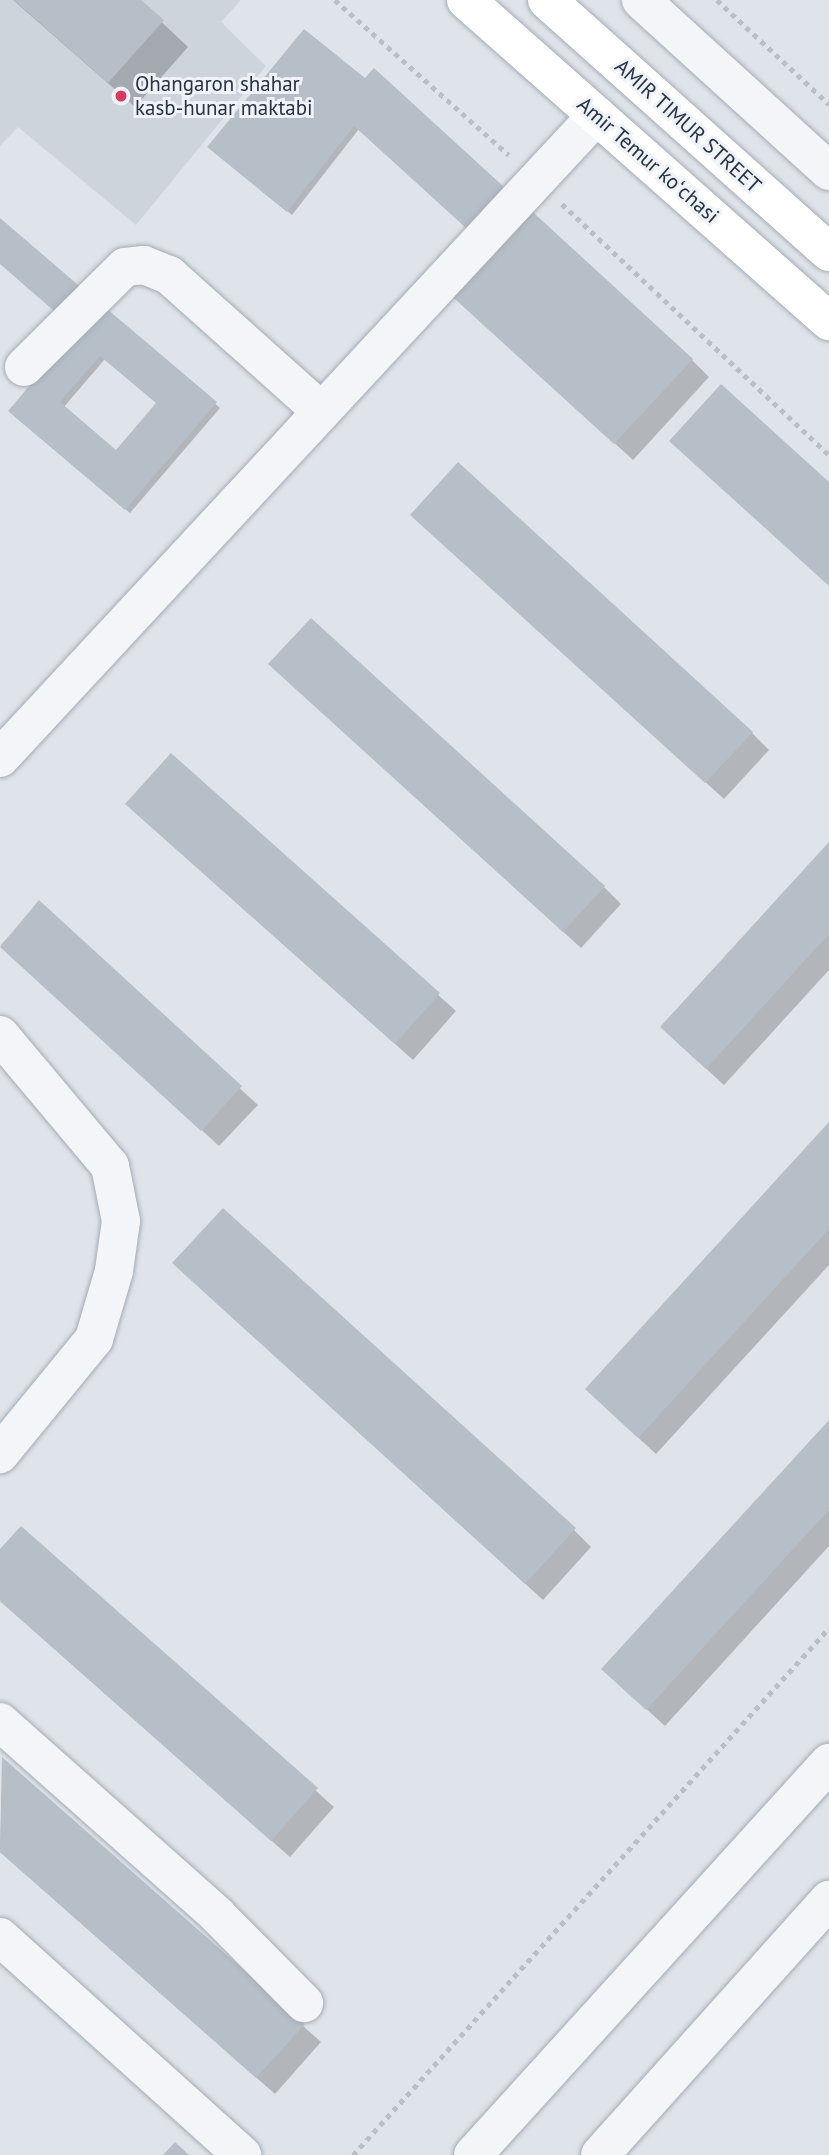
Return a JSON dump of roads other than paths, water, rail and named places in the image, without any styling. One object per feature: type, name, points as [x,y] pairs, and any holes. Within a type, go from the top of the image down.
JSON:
[{"type":"highway","name":"Amir Temur koʻchasi","points":[[466,0],[829,321]]},
{"type":"highway","name":"AMIR TIMUR STREET","points":[[547,0],[829,252]]},
{"type":"street","points":[[641,0],[829,171]]},
{"type":"street","points":[[0,758],[597,115]]},
{"type":"street","points":[[24,367],[125,267],[144,265],[169,275],[321,411]]},
{"type":"street","points":[[0,1035],[110,1166],[121,1221],[114,1271],[93,1339],[0,1454]]},
{"type":"street","points":[[0,1722],[217,1915],[304,2003]]},
{"type":"street","points":[[473,2155],[829,1763]]},
{"type":"street","points":[[600,2155],[829,1900]]},
{"type":"street","points":[[0,1937],[242,2155]]},
{"type":"place","name":"Ohangaron shahar kasb-hunar maktabi","points":[[121,96]]}]
